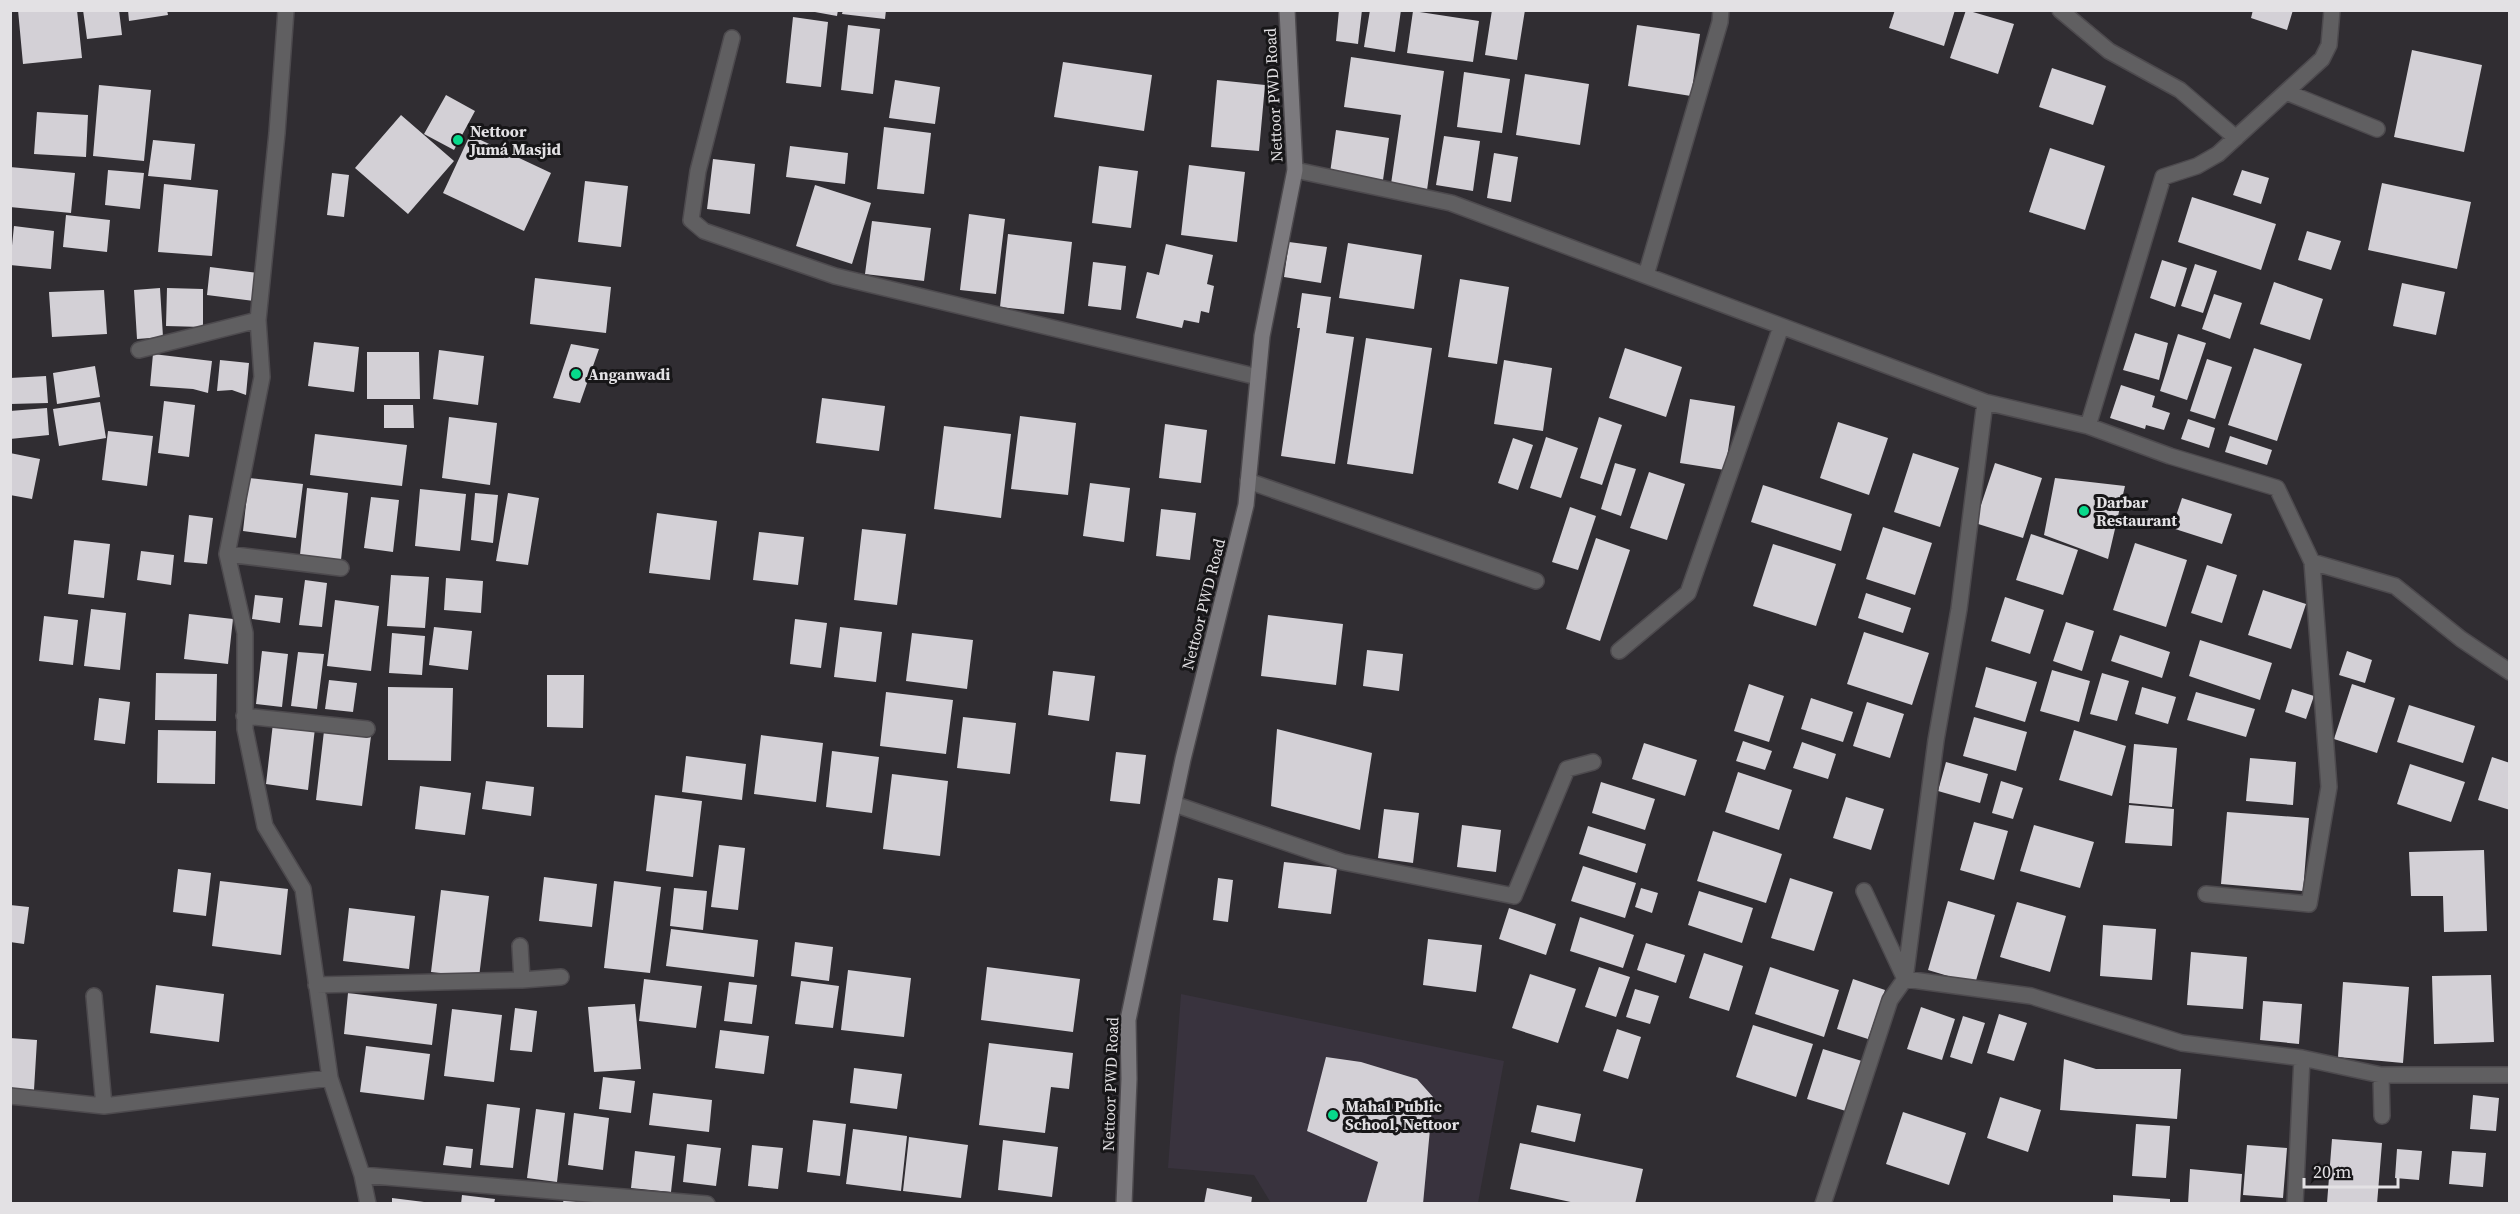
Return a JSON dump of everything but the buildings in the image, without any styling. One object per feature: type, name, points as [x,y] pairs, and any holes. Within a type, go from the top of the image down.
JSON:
[{"type":"street","points":[[286,10],[277,133],[258,320],[262,377],[227,554],[245,633],[244,716],[264,826],[303,889],[330,1078],[362,1175],[368,1203]]},
{"type":"street","name":"Nettoor PWD Road","points":[[1124,1203],[1129,1079],[1128,1020],[1183,759],[1246,505],[1262,336],[1295,170],[1287,10]]},
{"type":"street","points":[[1646,275],[1721,10]]},
{"type":"street","points":[[2060,10],[2109,51],[2180,90],[2236,138]]},
{"type":"street","points":[[2088,426],[2163,177],[2197,166],[2218,154],[2322,59],[2329,45],[2332,10]]},
{"type":"street","points":[[732,38],[698,171],[690,220],[704,231],[835,276],[1258,377]]},
{"type":"street","points":[[2286,92],[2377,129]]},
{"type":"street","points":[[1295,170],[1450,203],[1985,402],[2088,426],[2170,456],[2277,488],[2312,562],[2329,787],[2310,904],[2206,894]]},
{"type":"street","points":[[139,350],[258,320]]},
{"type":"street","points":[[1619,651],[1688,593],[1781,327]]},
{"type":"street","points":[[1823,1203],[1890,1000],[1905,979],[1936,740],[1959,609],[1985,402]]},
{"type":"street","points":[[1248,481],[1536,581]]},
{"type":"street","points":[[227,554],[341,568]]},
{"type":"street","points":[[2312,562],[2395,586],[2461,639],[2510,672]]},
{"type":"street","points":[[244,716],[367,729]]},
{"type":"street","points":[[1174,804],[1343,862],[1514,896],[1567,769],[1593,762]]},
{"type":"street","points":[[1864,891],[1905,979]]},
{"type":"street","points":[[520,945],[522,981]]},
{"type":"street","points":[[316,985],[522,981],[561,978]]},
{"type":"street","points":[[1905,979],[2031,996],[2182,1043],[2302,1058],[2381,1075],[2510,1075]]},
{"type":"street","points":[[94,996],[104,1106]]},
{"type":"street","points":[[2295,1203],[2302,1058]]},
{"type":"street","points":[[2381,1075],[2382,1116]]},
{"type":"street","points":[[10,1096],[104,1106],[217,1094],[330,1078]]},
{"type":"street","points":[[362,1175],[707,1203]]},
{"type":"shaded area","name":"Mahal Public School, Nettoor","points":[[1181,994],[1504,1061],[1478,1203],[1271,1203],[1254,1175],[1168,1168]]},
{"type":"place","name":"Nettoor Jumá Masjid","points":[[458,140]]},
{"type":"place","name":"Anganwadi","points":[[576,374]]},
{"type":"place","name":"Darbar Restaurant","points":[[2084,511]]},
{"type":"place","name":"Mahal Public School, Nettoor","points":[[1333,1115]]}]
